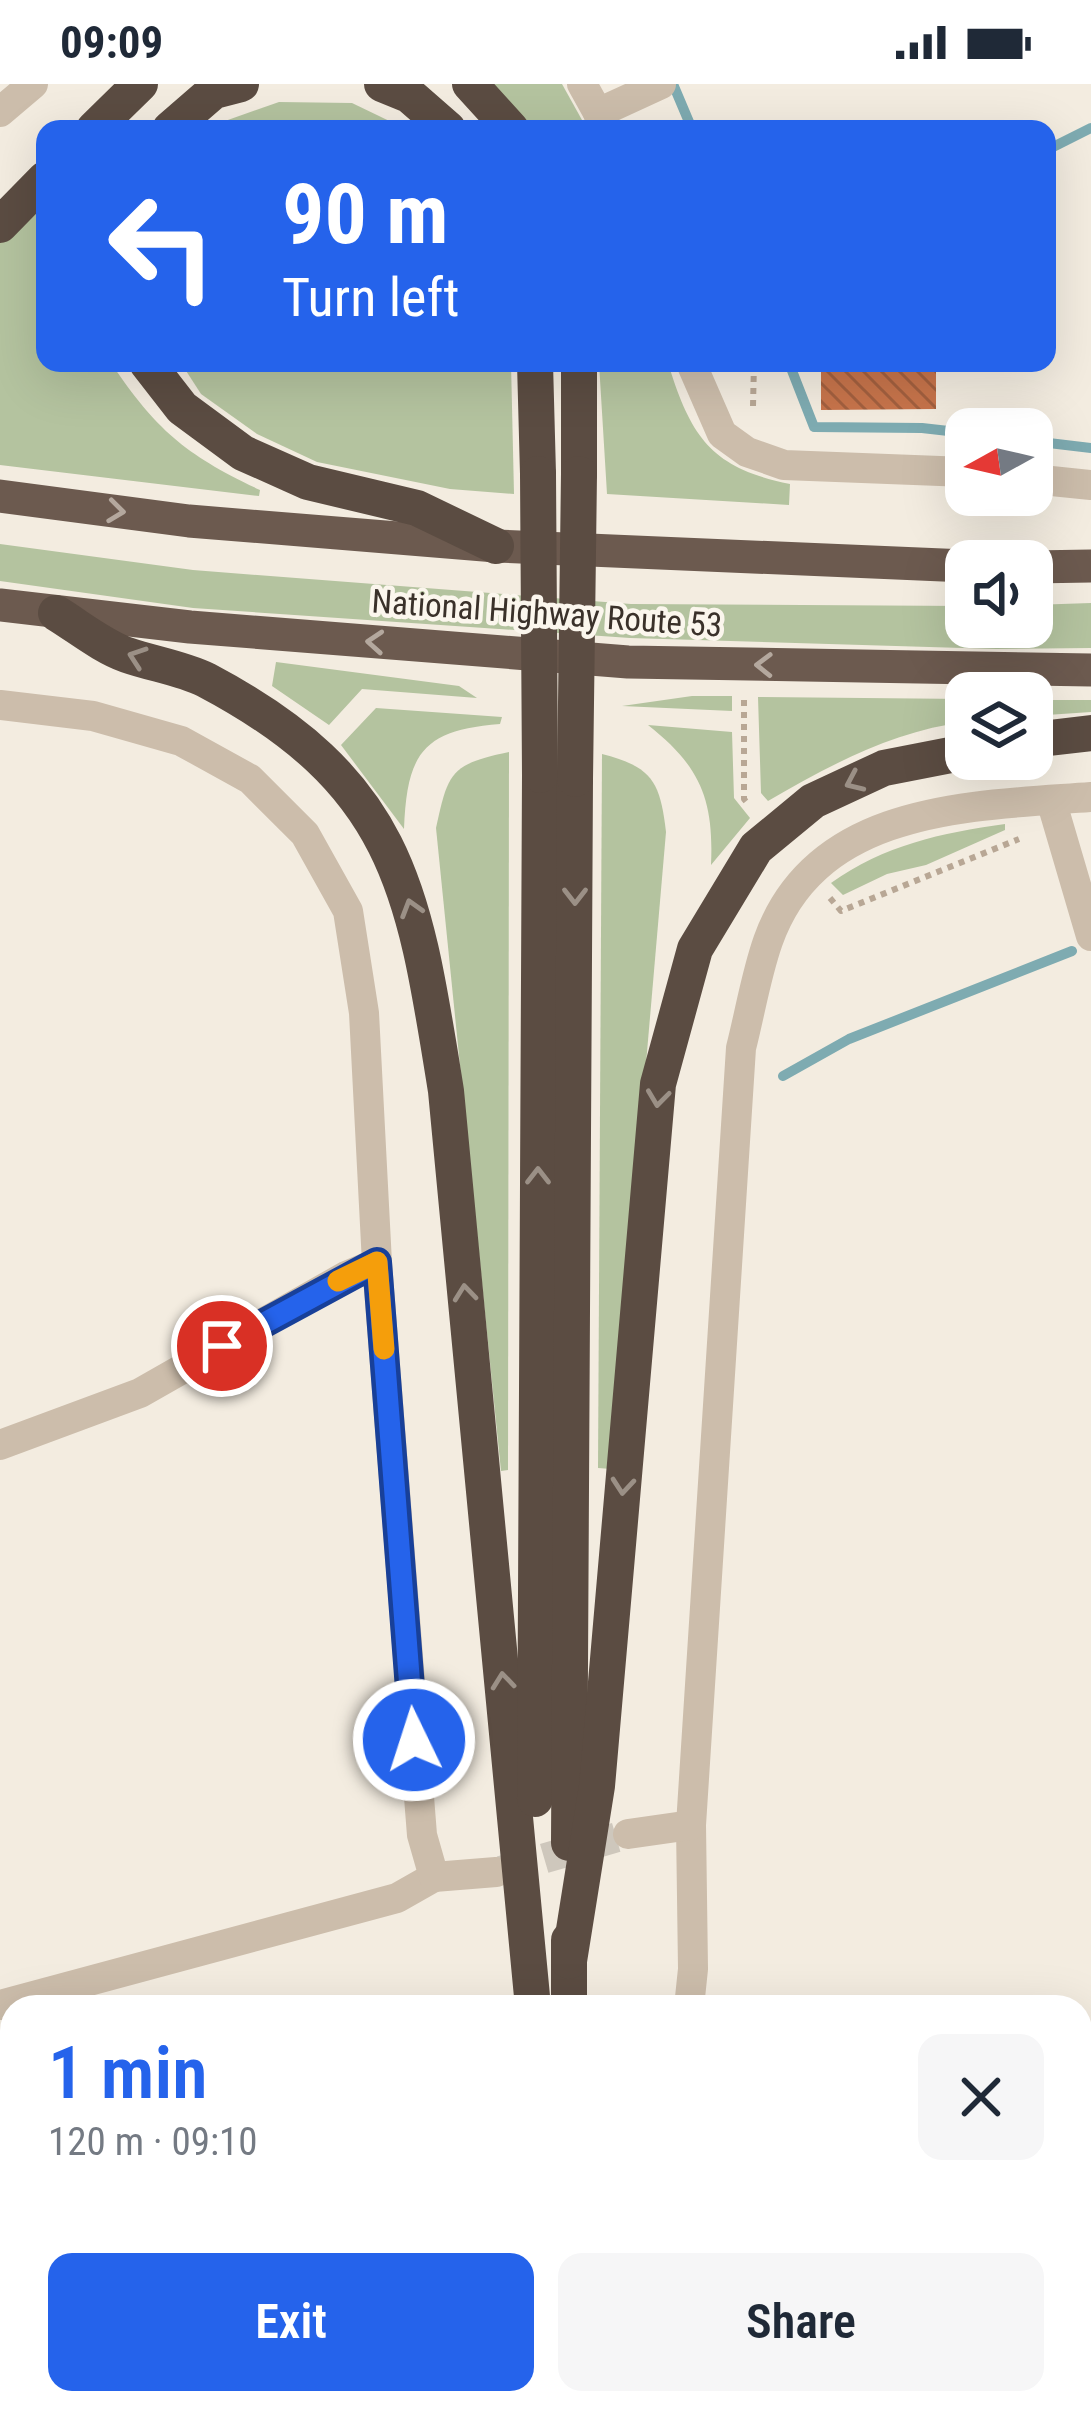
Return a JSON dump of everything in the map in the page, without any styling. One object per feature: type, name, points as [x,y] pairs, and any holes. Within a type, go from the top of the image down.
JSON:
[{"type":"highway","points":[[103,120],[140,84]]},
{"type":"highway","points":[[181,120],[214,92],[241,84]]},
{"type":"highway","points":[[382,84],[409,95],[438,120]]},
{"type":"highway","points":[[470,84],[503,120]]},
{"type":"highway","points":[[0,224],[36,188]]},
{"type":"highway","points":[[154,372],[182,408],[243,453],[308,482],[417,508],[496,546]]},
{"type":"highway","points":[[536,372],[538,473],[558,777],[569,1995]]},
{"type":"highway","points":[[534,1995],[558,777],[579,474],[579,372]]},
{"type":"highway","name":"National Highway Route 53","points":[[0,496],[190,521],[496,546],[945,565]]},
{"type":"highway","points":[[1053,567],[1091,566]]},
{"type":"highway","name":"National Highway Route 53","points":[[0,605],[628,662],[1091,670]]},
{"type":"highway","points":[[56,613],[123,654],[200,677],[267,714],[327,762],[365,808],[400,871],[422,943],[446,1091],[533,1995]]},
{"type":"highway","points":[[1053,738],[1091,733]]},
{"type":"highway","points":[[568,1961],[597,1786],[658,1084],[695,949],[756,848],[813,800],[884,768],[945,756]]},
{"type":"street","points":[[1,107],[33,84]]},
{"type":"street","points":[[582,84],[601,120]]},
{"type":"street","points":[[604,120],[661,84]]},
{"type":"street","points":[[695,372],[722,434],[747,452],[784,465],[945,471]]},
{"type":"street","points":[[1053,481],[1091,485]]},
{"type":"street","points":[[0,705],[93,716],[181,741],[250,779],[305,834],[348,911],[364,1013],[377,1262],[422,1835],[434,1876]]},
{"type":"street","points":[[690,1995],[691,1825],[741,1048],[770,937],[801,885],[844,844],[900,820],[957,809],[1091,797]]},
{"type":"street","points":[[1051,800],[1091,936]]},
{"type":"street","points":[[0,1445],[140,1393],[377,1262]]},
{"type":"street","points":[[628,1834],[691,1825]]},
{"type":"street","points":[[37,1995],[398,1898],[434,1876],[496,1872]]},
{"type":"path","points":[[753,406],[754,372]]},
{"type":"path","points":[[745,694],[744,799],[756,812]]},
{"type":"path","points":[[824,892],[841,910],[1028,835]]},
{"type":"green space","points":[[487,84],[562,84],[582,120],[520,120]]},
{"type":"green space","points":[[279,102],[352,103],[387,120],[228,120]]},
{"type":"green space","points":[[36,205],[36,372],[118,372],[175,439],[260,490],[259,496],[0,465],[0,239]]},
{"type":"green space","points":[[187,372],[511,372],[514,494],[450,489],[317,462],[257,434],[201,394]]},
{"type":"green space","points":[[600,372],[671,372],[686,411],[708,445],[741,469],[790,484],[789,505],[607,494]]},
{"type":"green space","points":[[0,544],[193,570],[631,604],[945,606],[945,647],[630,638],[193,608],[0,581]]},
{"type":"green space","points":[[1091,603],[1091,648],[996,649],[963,648],[1053,648],[1053,604]]},
{"type":"green space","points":[[276,662],[459,686],[477,698],[362,689],[329,725],[272,686]]},
{"type":"green space","points":[[692,696],[732,696],[732,711],[622,706]]},
{"type":"green space","points":[[758,697],[945,699],[945,725],[888,741],[768,801],[761,793]]},
{"type":"green space","points":[[1053,700],[1091,700],[1091,712],[1053,715]]},
{"type":"green space","points":[[376,708],[502,717],[500,724],[453,732],[424,751],[409,782],[404,829],[341,745]]},
{"type":"green space","points":[[648,725],[732,732],[734,798],[750,818],[711,865],[710,821],[700,786],[680,755]]},
{"type":"green space","points":[[509,752],[508,1470],[501,1471],[436,828],[444,794],[455,774],[475,761]]},
{"type":"green space","points":[[602,754],[632,764],[650,779],[666,832],[611,1469],[598,1468]]},
{"type":"green space","points":[[1005,824],[1005,830],[926,865],[887,874],[843,895],[831,883],[872,859],[914,843]]},
{"type":"building","points":[[821,372],[936,372],[936,409],[821,410]]},
{"type":"waterway","points":[[673,84],[688,120]]},
{"type":"waterway","points":[[1056,146],[1091,128]]},
{"type":"waterway","points":[[793,372],[814,427],[945,431]]},
{"type":"waterway","points":[[1053,443],[1091,448]]},
{"type":"waterway","points":[[783,1076],[849,1039],[1072,951]]},
{"type":"tunnel","points":[[501,1871],[628,1834]]},
{"type":"slow traffic","points":[[338,1281],[377,1262],[384,1349]]},
{"type":"route","points":[[222,1346],[377,1262],[414,1740]]}]
